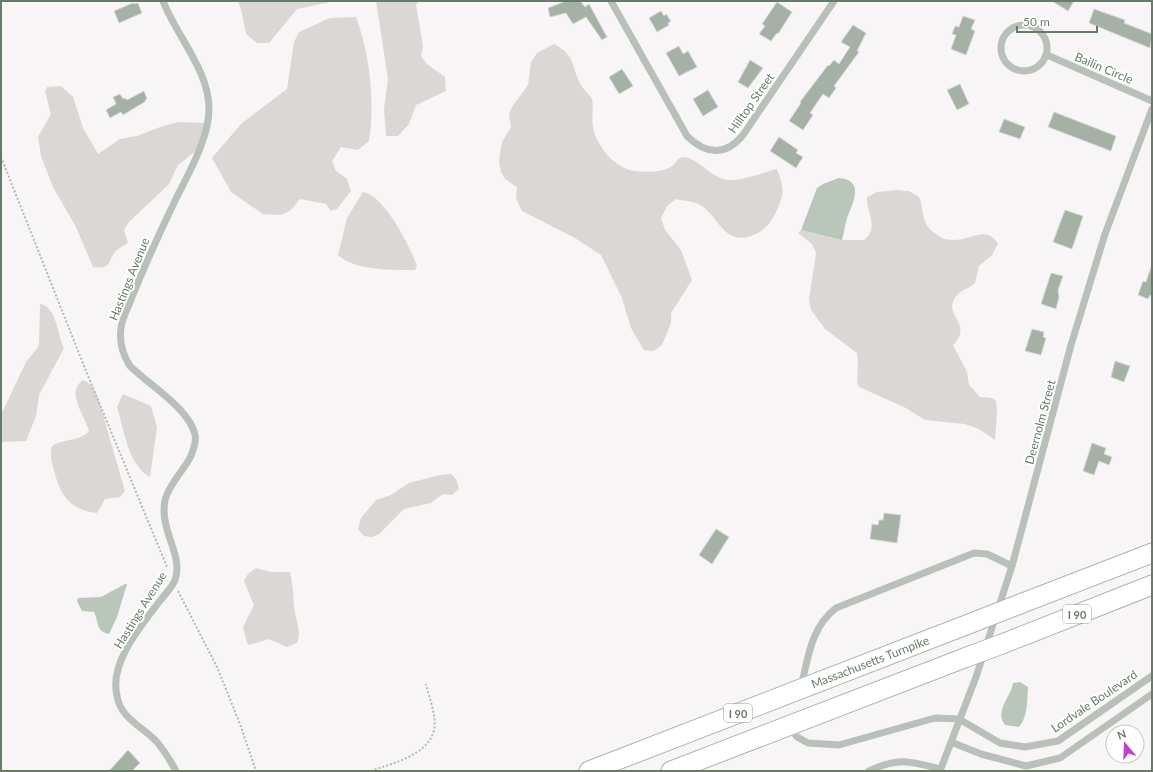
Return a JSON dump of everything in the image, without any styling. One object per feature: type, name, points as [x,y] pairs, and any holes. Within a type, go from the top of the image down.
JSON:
[{"type":"highway","name":"Massachusetts Turnpike","points":[[589,771],[1152,553]]},
{"type":"highway","name":"I 90","points":[[671,771],[1152,586]]},
{"type":"street","name":"Hastings Avenue","points":[[163,1],[201,74],[207,93],[209,110],[204,135],[193,163],[151,251],[123,320],[120,339],[125,357],[130,366],[184,414],[194,429],[196,437],[194,447],[184,468],[166,498],[164,508],[165,526],[176,562],[174,582],[127,649],[121,662],[116,685],[119,703],[127,716],[155,740],[176,771]]},
{"type":"street","name":"Hilltop Street","points":[[611,1],[687,136],[698,146],[713,150],[730,148],[743,135],[834,1]]},
{"type":"street","points":[[1016,26],[1031,26],[1040,31],[1046,40],[1047,55],[1042,64],[1034,69],[1020,71],[1011,67],[1004,60],[1001,51],[1002,41],[1007,32],[1016,26]]},
{"type":"street","name":"Bailin Circle","points":[[1047,55],[1152,101]]},
{"type":"street","name":"Deernolm Street","points":[[940,770],[978,670],[1012,566],[1071,345],[1105,234],[1152,109]]},
{"type":"street","points":[[800,689],[816,631],[825,618],[836,608],[974,553],[987,554],[1012,566]]},
{"type":"street","name":"Lordvale Boulevard","points":[[959,719],[1000,743],[1025,747],[1058,741],[1152,676]]},
{"type":"street","points":[[951,742],[980,754],[1026,766],[1060,758],[1152,694]]},
{"type":"street","points":[[789,726],[797,737],[808,743],[839,745],[935,718],[959,719]]},
{"type":"street","points":[[869,771],[880,766],[902,761],[911,761],[940,770]]},
{"type":"path","points":[[1,157],[140,504],[174,582],[217,667],[240,724],[256,771]]},
{"type":"path","points":[[371,771],[421,750],[430,739],[434,730],[433,712],[426,684]]},
{"type":"shaded area","points":[[238,1],[335,1],[297,9],[269,43],[257,43],[246,34]]},
{"type":"shaded area","points":[[376,1],[421,1],[416,4],[423,47],[421,56],[427,64],[445,77],[446,91],[416,105],[409,124],[398,136],[386,136],[384,109],[388,79]]},
{"type":"shaded area","points":[[356,17],[365,47],[370,78],[371,126],[369,141],[358,150],[341,147],[332,161],[336,171],[347,179],[351,191],[337,209],[331,211],[326,204],[300,199],[291,210],[281,215],[263,214],[231,192],[212,158],[241,124],[287,89],[294,42],[299,32],[330,18]]},
{"type":"shaded area","points":[[554,44],[570,57],[582,87],[590,95],[593,105],[592,124],[595,134],[602,148],[613,161],[627,169],[648,172],[664,170],[684,157],[689,158],[718,177],[724,179],[741,179],[777,169],[780,176],[782,193],[780,203],[774,216],[766,227],[760,232],[747,237],[740,238],[726,232],[704,208],[698,204],[676,199],[667,206],[661,218],[665,230],[681,250],[692,280],[671,313],[671,323],[662,345],[653,351],[644,350],[631,328],[622,298],[601,255],[575,238],[522,211],[516,198],[517,187],[505,179],[501,172],[499,161],[502,142],[511,127],[509,114],[512,107],[528,85],[531,62],[537,53]]},
{"type":"shaded area","points":[[61,86],[73,97],[83,128],[98,154],[120,139],[137,136],[163,126],[179,122],[205,123],[196,151],[178,165],[169,184],[129,222],[124,230],[128,243],[117,250],[108,264],[104,267],[93,267],[76,227],[53,187],[41,156],[38,137],[51,114],[45,92],[47,87]]},
{"type":"shaded area","points":[[839,178],[852,183],[855,188],[854,199],[847,218],[842,240],[801,230],[817,188]]},
{"type":"shaded area","points":[[897,190],[909,191],[919,197],[926,224],[937,235],[946,239],[955,240],[986,234],[992,237],[998,244],[992,255],[979,266],[975,283],[957,295],[953,302],[952,308],[961,330],[959,337],[953,345],[967,372],[969,385],[980,397],[992,398],[996,401],[997,412],[995,440],[979,429],[965,424],[925,420],[906,408],[859,387],[857,382],[857,353],[825,329],[811,310],[809,299],[816,253],[812,244],[798,233],[801,230],[842,240],[864,240],[869,235],[872,225],[867,197],[877,192]]},
{"type":"shaded area","points":[[363,192],[371,195],[379,202],[395,223],[414,257],[417,266],[415,270],[364,267],[345,260],[338,255],[347,218]]},
{"type":"shaded area","points":[[40,304],[46,306],[53,315],[64,348],[39,395],[36,416],[26,441],[1,442],[1,415],[26,362],[39,346]]},
{"type":"shaded area","points":[[83,380],[91,386],[99,401],[125,491],[120,497],[105,499],[97,513],[80,509],[73,505],[63,494],[56,479],[51,455],[52,446],[81,437],[89,431],[76,398],[78,385]]},
{"type":"shaded area","points":[[123,394],[151,406],[157,427],[150,477],[137,464],[128,446],[117,407]]},
{"type":"shaded area","points":[[451,474],[456,479],[459,489],[452,495],[443,494],[431,503],[404,509],[379,534],[372,537],[364,536],[358,529],[361,518],[376,500],[391,495],[409,483],[440,475]]},
{"type":"shaded area","points":[[256,568],[271,572],[290,572],[299,629],[297,643],[287,647],[269,639],[249,645],[247,643],[243,627],[254,605],[244,581],[248,574]]},
{"type":"shaded area","points":[[127,584],[117,617],[109,634],[105,633],[98,626],[94,612],[82,611],[77,601],[78,598],[101,597]]},
{"type":"shaded area","points":[[1020,682],[1028,687],[1024,718],[1019,727],[1005,725],[1002,720],[1002,709],[1013,683]]},
{"type":"building","points":[[566,1],[580,1],[585,7],[589,4],[607,37],[602,40],[586,17],[573,24],[566,13],[550,17],[548,8]]},
{"type":"building","points":[[1052,1],[1074,1],[1068,11]]},
{"type":"building","points":[[777,2],[792,12],[778,34],[777,33],[771,41],[759,34],[765,26],[762,24]]},
{"type":"building","points":[[133,3],[138,3],[142,13],[119,23],[114,11]]},
{"type":"building","points":[[1094,9],[1125,20],[1124,23],[1152,34],[1150,48],[1089,23]]},
{"type":"building","points":[[661,11],[664,16],[666,14],[671,21],[668,23],[669,25],[657,32],[649,18]]},
{"type":"building","points":[[963,16],[975,20],[971,29],[975,31],[966,55],[951,49],[956,35],[952,34],[955,26],[959,27]]},
{"type":"building","points":[[853,25],[866,33],[857,51],[859,52],[834,86],[836,88],[829,98],[823,94],[810,113],[813,115],[803,130],[789,121],[801,103],[800,102],[828,65],[829,66],[834,60],[839,64],[850,47],[841,42]]},
{"type":"building","points":[[679,46],[683,54],[688,51],[697,67],[679,76],[666,53]]},
{"type":"building","points":[[750,60],[763,68],[748,88],[738,82]]},
{"type":"building","points":[[622,69],[633,86],[619,94],[609,77]]},
{"type":"building","points":[[960,84],[969,104],[957,110],[947,90]]},
{"type":"building","points":[[708,90],[718,107],[703,116],[693,99]]},
{"type":"building","points":[[144,91],[147,99],[145,100],[146,101],[123,115],[121,112],[110,118],[106,110],[116,104],[113,97],[120,94],[123,99],[125,98],[127,100]]},
{"type":"building","points":[[1054,112],[1116,136],[1111,151],[1048,127]]},
{"type":"building","points":[[1004,119],[1025,127],[1020,139],[999,132]]},
{"type":"building","points":[[779,137],[798,150],[796,153],[803,157],[796,168],[770,151]]},
{"type":"building","points":[[1065,210],[1083,216],[1072,249],[1053,242]]},
{"type":"building","points":[[1151,267],[1152,296],[1150,295],[1148,299],[1138,295],[1143,281],[1146,282]]},
{"type":"building","points":[[1051,273],[1063,276],[1058,290],[1059,297],[1056,309],[1041,304]]},
{"type":"building","points":[[1032,329],[1044,332],[1043,337],[1046,338],[1041,355],[1025,351]]},
{"type":"building","points":[[1115,361],[1130,366],[1124,382],[1111,377]]},
{"type":"building","points":[[1092,443],[1106,448],[1104,454],[1112,457],[1109,465],[1099,461],[1094,475],[1083,471]]},
{"type":"building","points":[[884,513],[901,515],[897,543],[870,539],[872,524],[878,525],[879,520],[883,520]]},
{"type":"building","points":[[716,529],[729,537],[712,564],[699,555]]},
{"type":"building","points":[[128,750],[140,763],[132,771],[109,771]]}]
